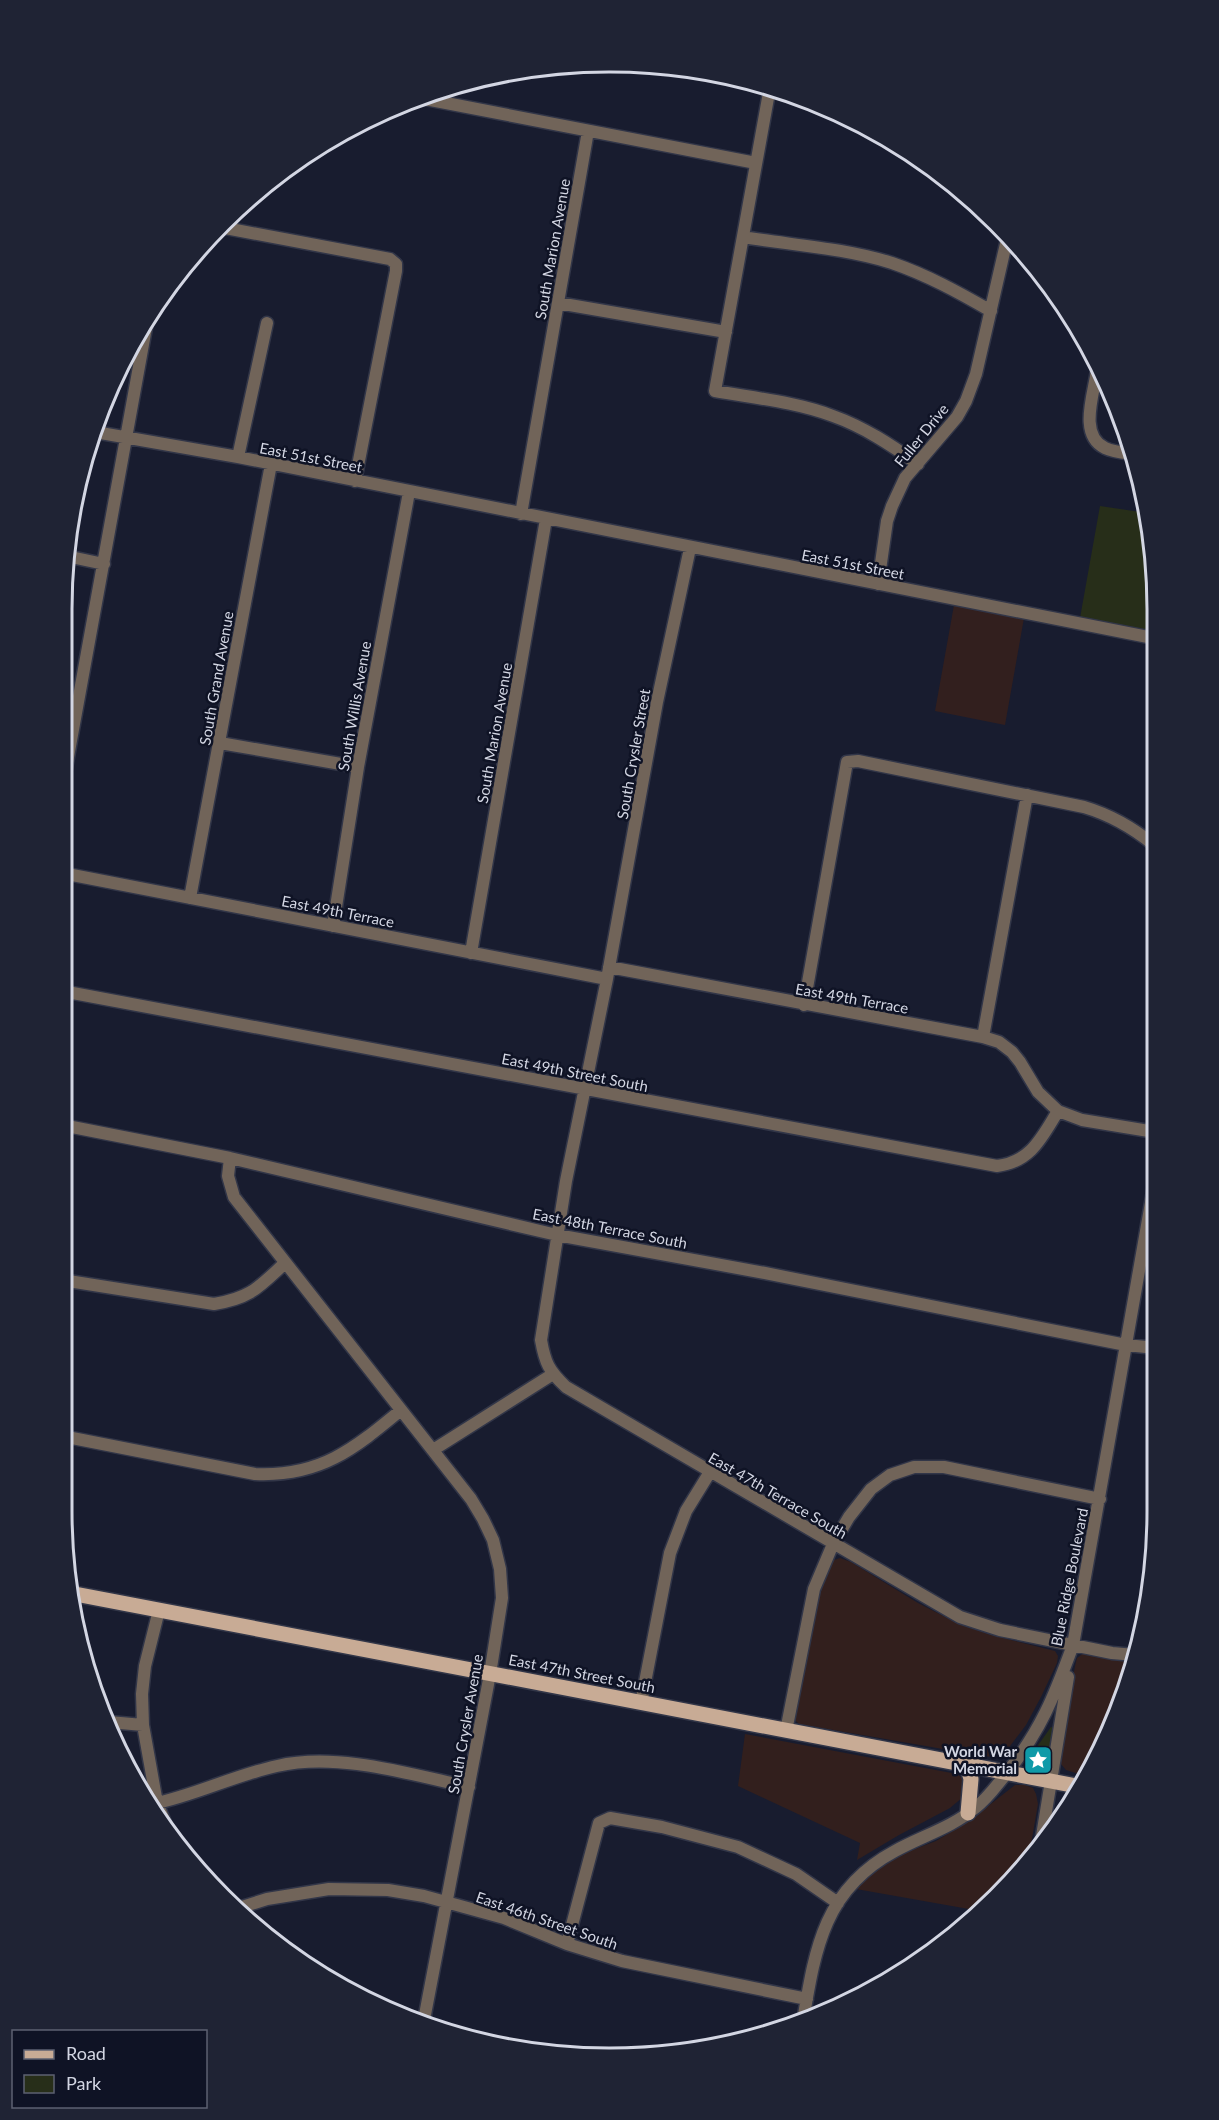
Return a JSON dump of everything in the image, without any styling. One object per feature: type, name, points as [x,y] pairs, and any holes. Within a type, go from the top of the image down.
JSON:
[{"type":"main road","name":"East 47th Street South","points":[[79,1595],[1071,1785]]},
{"type":"main road","points":[[967,1765],[971,1779],[968,1813]]},
{"type":"street","points":[[768,96],[715,391],[796,405],[833,416],[878,436],[918,464]]},
{"type":"street","points":[[436,101],[756,163]]},
{"type":"street","name":"South Marion Avenue","points":[[521,514],[588,131]]},
{"type":"street","points":[[229,229],[390,259],[396,264],[355,481]]},
{"type":"street","points":[[743,237],[846,252],[891,263],[939,282],[991,310]]},
{"type":"street","name":"Fuller Drive","points":[[878,584],[887,521],[905,478],[957,417],[966,401],[976,374],[1006,246]]},
{"type":"street","points":[[558,303],[726,332]]},
{"type":"street","points":[[238,458],[267,323]]},
{"type":"street","points":[[72,736],[144,341]]},
{"type":"street","points":[[1096,380],[1089,426],[1093,440],[1106,449],[1123,452]]},
{"type":"street","name":"East 51st Street","points":[[102,433],[271,464],[1147,637]]},
{"type":"street","name":"South Grand Avenue","points":[[190,898],[271,464]]},
{"type":"street","name":"South Willis Avenue","points":[[333,926],[358,767],[409,492]]},
{"type":"street","name":"South Marion Avenue","points":[[471,953],[546,519]]},
{"type":"street","name":"South Crysler Street","points":[[553,1374],[544,1359],[541,1340],[557,1235],[608,973],[657,702],[690,548]]},
{"type":"street","points":[[75,558],[104,564]]},
{"type":"street","points":[[220,743],[358,767]]},
{"type":"street","points":[[804,1005],[847,762],[858,761],[1104,813],[1133,828],[1147,839]]},
{"type":"street","points":[[983,1037],[1027,795]]},
{"type":"street","name":"East 49th Terrace","points":[[72,875],[471,953],[804,1005],[983,1037],[999,1042],[1012,1052],[1038,1092],[1059,1111]]},
{"type":"street","name":"East 49th Street South","points":[[72,993],[997,1166],[1011,1165],[1026,1156],[1059,1111]]},
{"type":"street","points":[[1059,1111],[1082,1120],[1147,1131]]},
{"type":"street","name":"East 48th Terrace South","points":[[72,1127],[231,1158],[557,1235],[765,1273],[1126,1345],[1147,1347]]},
{"type":"street","name":"South Crysler Avenue","points":[[231,1158],[228,1176],[234,1197],[471,1499],[493,1540],[500,1569],[502,1598],[490,1674],[425,2015]]},
{"type":"street","name":"Blue Ridge Boulevard","points":[[805,2011],[818,1943],[826,1922],[838,1903],[859,1877],[881,1860],[895,1851],[937,1833],[968,1813],[994,1791],[1017,1761],[1055,1696],[1073,1645],[1147,1226]]},
{"type":"street","points":[[72,1282],[214,1304],[235,1301],[254,1293],[285,1263]]},
{"type":"street","points":[[433,1450],[553,1374]]},
{"type":"street","name":"East 47th Terrace South","points":[[553,1374],[566,1387],[960,1617],[1000,1630],[1128,1654]]},
{"type":"street","points":[[72,1438],[266,1475],[298,1472],[335,1459],[358,1445],[401,1410]]},
{"type":"street","points":[[786,1731],[814,1588],[833,1544],[849,1517],[871,1489],[890,1475],[914,1467],[944,1467],[1100,1499]]},
{"type":"street","points":[[641,1703],[670,1553],[686,1511],[710,1472]]},
{"type":"street","points":[[153,1794],[143,1725],[142,1694],[145,1666],[159,1610]]},
{"type":"street","points":[[1044,1827],[1073,1645]]},
{"type":"street","points":[[116,1723],[143,1725]]},
{"type":"street","points":[[159,1803],[260,1770],[303,1762],[334,1762],[386,1769],[469,1787]]},
{"type":"street","points":[[567,1944],[600,1823],[610,1818],[662,1827],[738,1847],[796,1874],[838,1903]]},
{"type":"street","name":"East 46th Street South","points":[[245,1906],[267,1899],[329,1889],[388,1890],[424,1896],[504,1918],[567,1944],[622,1961],[807,1999]]},
{"type":"shaded area","points":[[954,605],[1024,618],[1005,725],[935,711]]},
{"type":"shaded area","points":[[840,1558],[851,1562],[918,1603],[961,1625],[1055,1651],[1058,1656],[1057,1663],[1041,1697],[1026,1725],[1002,1755],[983,1756],[799,1724],[796,1721],[795,1714],[817,1597],[829,1565]]},
{"type":"shaded area","points":[[1084,1653],[1126,1659],[1106,1716],[1078,1774],[1066,1770],[1059,1757],[1077,1658]]},
{"type":"shaded area","points":[[745,1734],[957,1774],[966,1781],[963,1797],[950,1808],[857,1860],[860,1843],[738,1786]]},
{"type":"shaded area","points":[[1015,1785],[1033,1788],[1036,1794],[1038,1804],[1031,1844],[990,1891],[970,1909],[856,1889],[870,1875],[899,1855],[936,1841],[969,1821]]},
{"type":"green space","points":[[1100,506],[1138,512],[1146,574],[1147,631],[1080,618]]},
{"type":"green space","points":[[1051,1727],[1055,1728],[1050,1749],[1049,1768],[1029,1765],[1027,1762],[1029,1758]]},
{"type":"place","name":"World War Memorial","points":[[1038,1760]]}]
